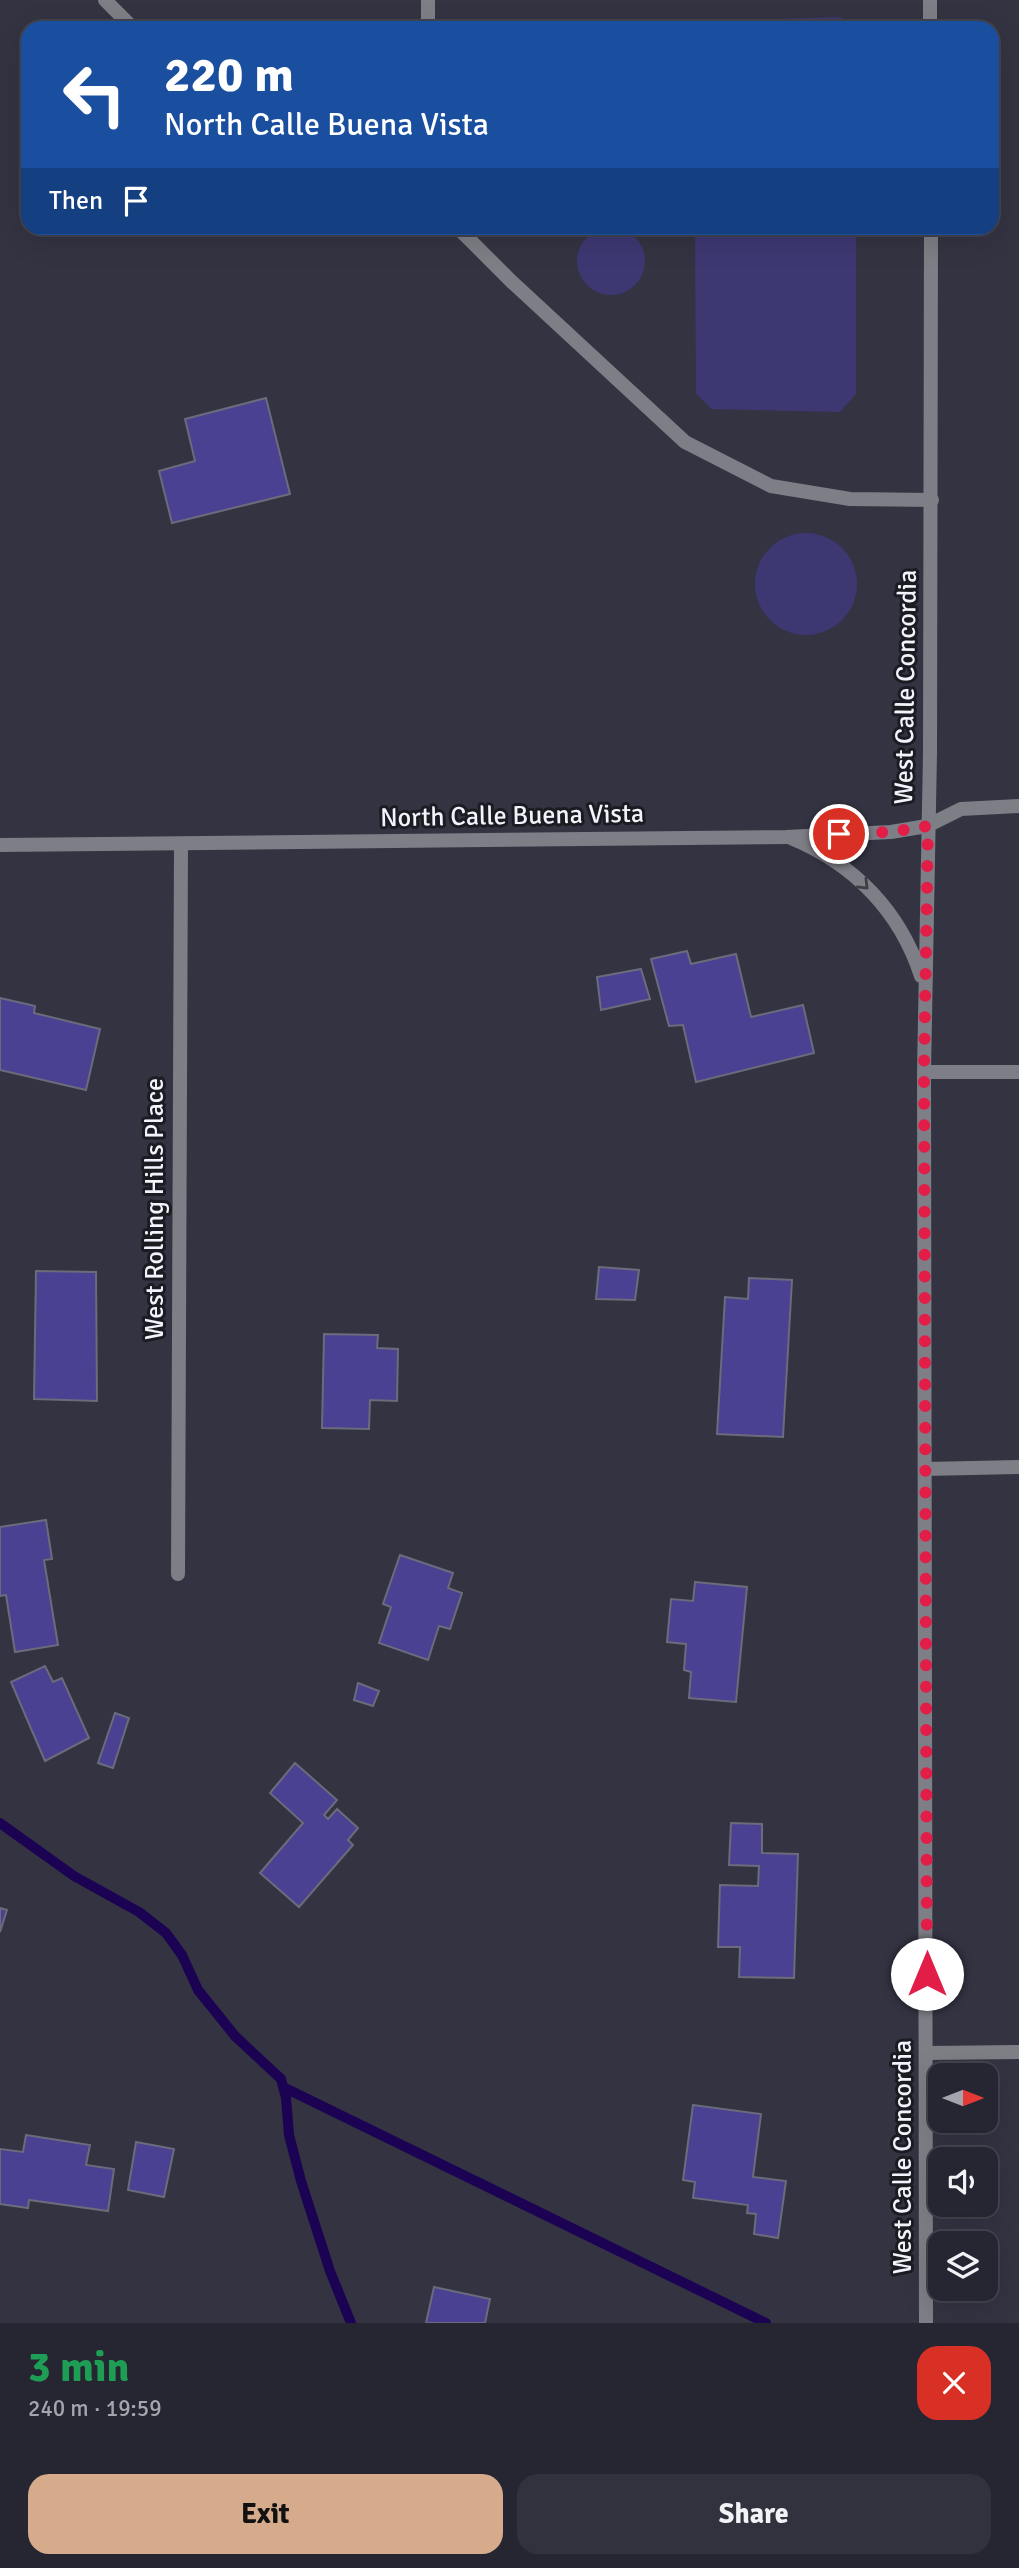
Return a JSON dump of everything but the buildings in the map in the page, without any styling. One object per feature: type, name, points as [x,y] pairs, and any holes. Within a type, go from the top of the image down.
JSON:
[{"type":"street","points":[[105,0],[126,21]]},
{"type":"street","points":[[427,21],[428,0]]},
{"type":"street","points":[[930,0],[930,21]]},
{"type":"street","points":[[464,235],[685,442],[771,486],[850,499],[932,500]]},
{"type":"street","name":"West Calle Concordia","points":[[926,2323],[924,1072],[932,500],[931,235]]},
{"type":"street","name":"North Calle Buena Vista","points":[[0,845],[786,837],[891,832],[928,826],[961,809],[1019,806]]},
{"type":"street","points":[[786,837],[836,860],[890,912],[906,941],[925,989]]},
{"type":"street","name":"West Rolling Hills Place","points":[[178,1574],[181,844]]},
{"type":"street","points":[[924,1072],[1019,1072]]},
{"type":"street","points":[[925,1469],[1019,1467]]},
{"type":"street","points":[[927,2053],[1019,2052]]},
{"type":"shaded area","points":[[840,17],[845,21],[709,21]]},
{"type":"shaded area","points":[[589,235],[633,235],[640,242],[645,254],[645,268],[640,280],[630,290],[618,295],[604,295],[592,290],[582,280],[577,268],[579,248]]},
{"type":"shaded area","points":[[695,235],[856,235],[856,394],[840,412],[712,409],[696,394]]},
{"type":"shaded area","points":[[806,533],[826,537],[842,548],[853,564],[857,584],[853,604],[842,620],[826,631],[806,635],[786,631],[770,620],[759,604],[755,584],[759,564],[770,548],[786,537]]},
{"type":"waterway","points":[[0,1823],[74,1876],[139,1912],[166,1933],[182,1955],[198,1990],[235,2036],[281,2079],[286,2098],[289,2135],[301,2181],[330,2271],[351,2323]]},
{"type":"waterway","points":[[283,2087],[766,2323]]},
{"type":"route","points":[[839,834],[891,832],[928,826],[924,1072],[927,1974]]}]
